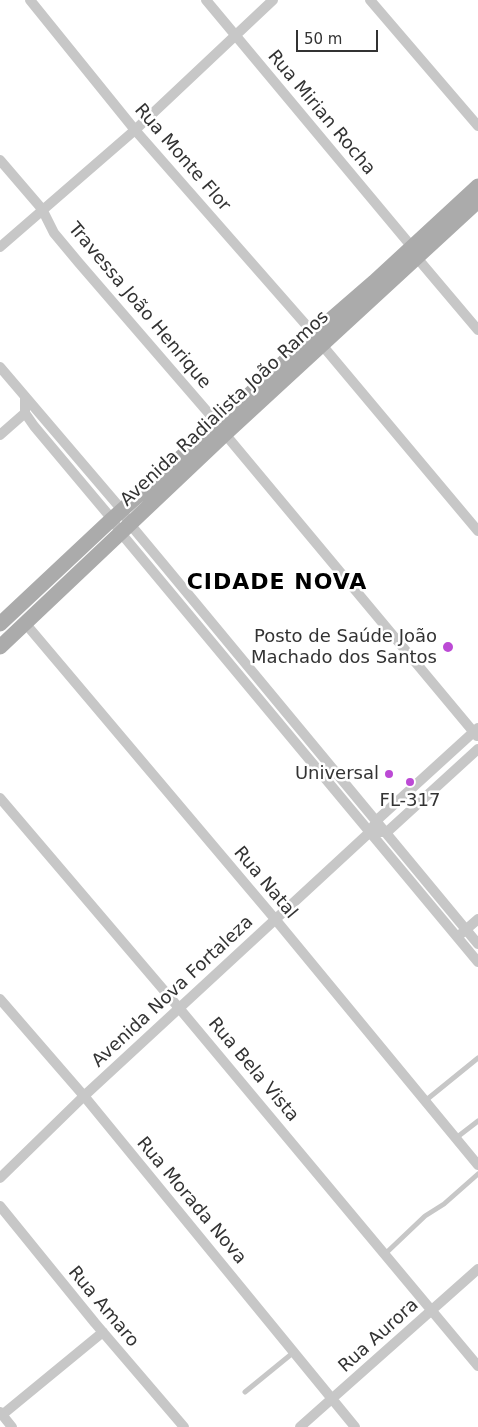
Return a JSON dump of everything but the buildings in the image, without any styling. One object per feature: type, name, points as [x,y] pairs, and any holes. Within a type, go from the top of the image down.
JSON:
[{"type":"main road","name":"Avenida Radialista João Ramos","points":[[415,253],[478,186]]},
{"type":"main road","name":"Avenida Radialista João Ramos","points":[[0,624],[121,521],[415,253],[478,202]]},
{"type":"main road","name":"Avenida Radialista João Ramos","points":[[0,647],[121,521]]},
{"type":"street","name":"Rua Monte Flor","points":[[30,0],[135,130],[318,340],[478,531]]},
{"type":"street","name":"Rua Mirian Rocha","points":[[206,0],[478,330]]},
{"type":"street","points":[[0,247],[135,130],[273,0]]},
{"type":"street","points":[[370,0],[478,126]]},
{"type":"street","name":"Travessa João Henrique","points":[[0,160],[42,209],[54,233],[73,256],[222,429],[477,733]]},
{"type":"street","points":[[0,367],[121,521],[154,573],[478,962]]},
{"type":"street","points":[[25,397],[25,413],[34,426],[164,565],[478,944]]},
{"type":"street","points":[[0,435],[25,413]]},
{"type":"street","points":[[154,573],[164,565]]},
{"type":"street","name":"Rua Natal","points":[[25,623],[275,919],[478,1165]]},
{"type":"street","points":[[237,673],[247,665]]},
{"type":"street","name":"Avenida Nova Fortaleza","points":[[0,1178],[84,1096],[370,832],[377,820],[477,733]]},
{"type":"street","points":[[370,832],[387,832],[478,749]]},
{"type":"street","points":[[314,764],[324,756]]},
{"type":"street","name":"Rua Bela Vista","points":[[0,798],[180,1008],[478,1366]]},
{"type":"street","points":[[458,937],[478,919]]},
{"type":"street","name":"Rua Morada Nova","points":[[0,999],[84,1096],[355,1427]]},
{"type":"street","name":"Rua Amaro","points":[[0,1206],[184,1427]]},
{"type":"street","name":"Rua Aurora","points":[[300,1427],[478,1269]]},
{"type":"street","points":[[12,1427],[1,1414],[103,1332]]},
{"type":"lane","points":[[425,1101],[478,1058]]},
{"type":"lane","points":[[456,1138],[478,1121]]},
{"type":"lane","points":[[385,1254],[425,1216],[444,1204],[478,1174]]},
{"type":"lane","points":[[246,1392],[294,1352]]},
{"type":"place","name":"Posto de Saúde João Machado dos Santos","points":[[448,647]]},
{"type":"place","name":"Universal","points":[[389,774]]},
{"type":"place","name":"FL-317","points":[[410,782]]},
{"type":"district","name":"CIDADE NOVA","points":[[277,583]]}]
